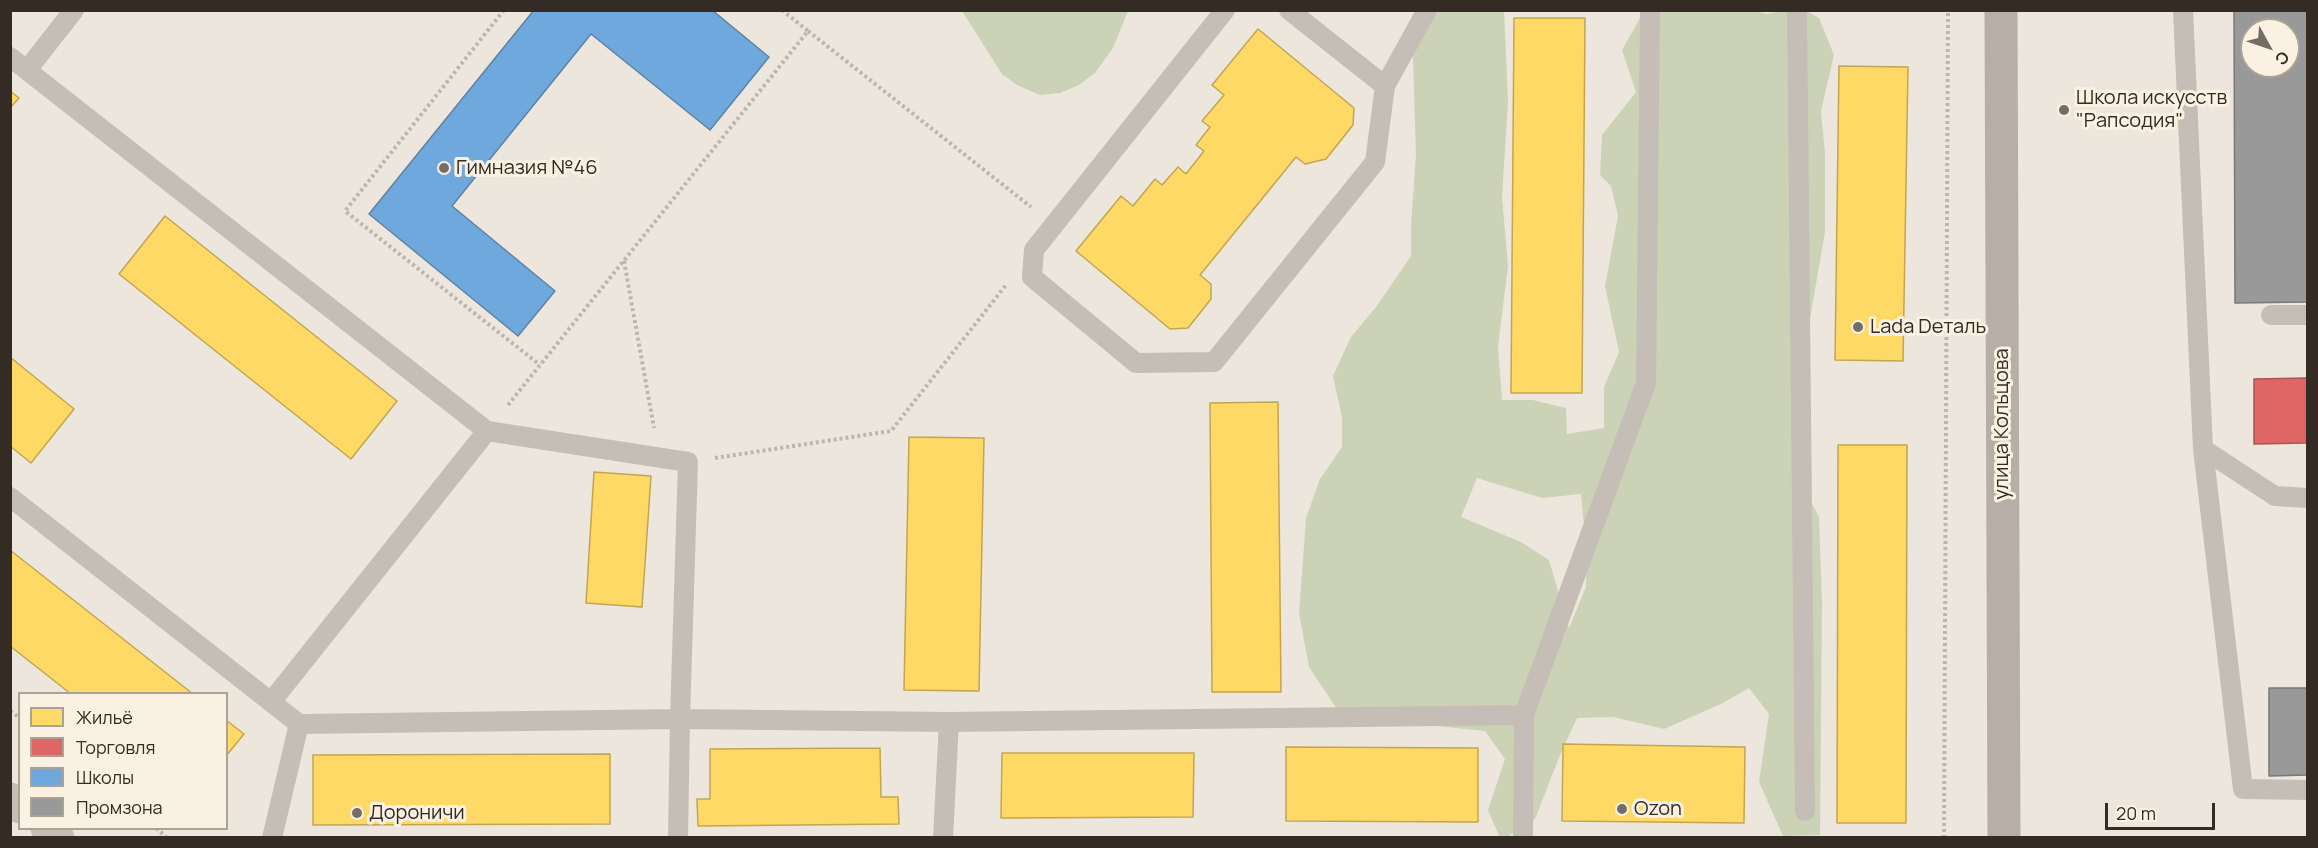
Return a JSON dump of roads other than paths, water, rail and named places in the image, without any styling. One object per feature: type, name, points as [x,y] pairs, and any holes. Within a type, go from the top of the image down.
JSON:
[{"type":"main road","name":"улица Кольцова","points":[[2001,10],[2004,837]]},
{"type":"lane","points":[[27,70],[74,10]]},
{"type":"lane","points":[[1225,10],[1034,250],[1032,277],[1136,363],[1214,362],[1375,162],[1385,86],[1427,10]]},
{"type":"lane","points":[[1289,10],[1385,86]]},
{"type":"lane","points":[[1523,837],[1524,714],[1646,383],[1650,10]]},
{"type":"lane","points":[[1797,10],[1805,812]]},
{"type":"lane","points":[[2183,10],[2203,449],[2243,789],[2307,790]]},
{"type":"lane","points":[[10,57],[487,431],[688,462],[678,837]]},
{"type":"lane","points":[[2271,315],[2307,315]]},
{"type":"lane","points":[[271,702],[487,431]]},
{"type":"lane","points":[[2203,449],[2275,496],[2307,498]]},
{"type":"lane","points":[[10,497],[299,724],[680,719],[949,722],[1524,714]]},
{"type":"lane","points":[[943,837],[949,722]]},
{"type":"lane","points":[[272,837],[299,724]]},
{"type":"place","name":"Школа искусств \"Рапсодия\"","points":[[2064,110]]},
{"type":"place","name":"Гимназия №46","points":[[444,168]]},
{"type":"place","name":"Lada Dеталь","points":[[1858,327]]},
{"type":"place","name":"Ozon","points":[[1622,809]]},
{"type":"place","name":"Дороничи","points":[[357,813]]}]
